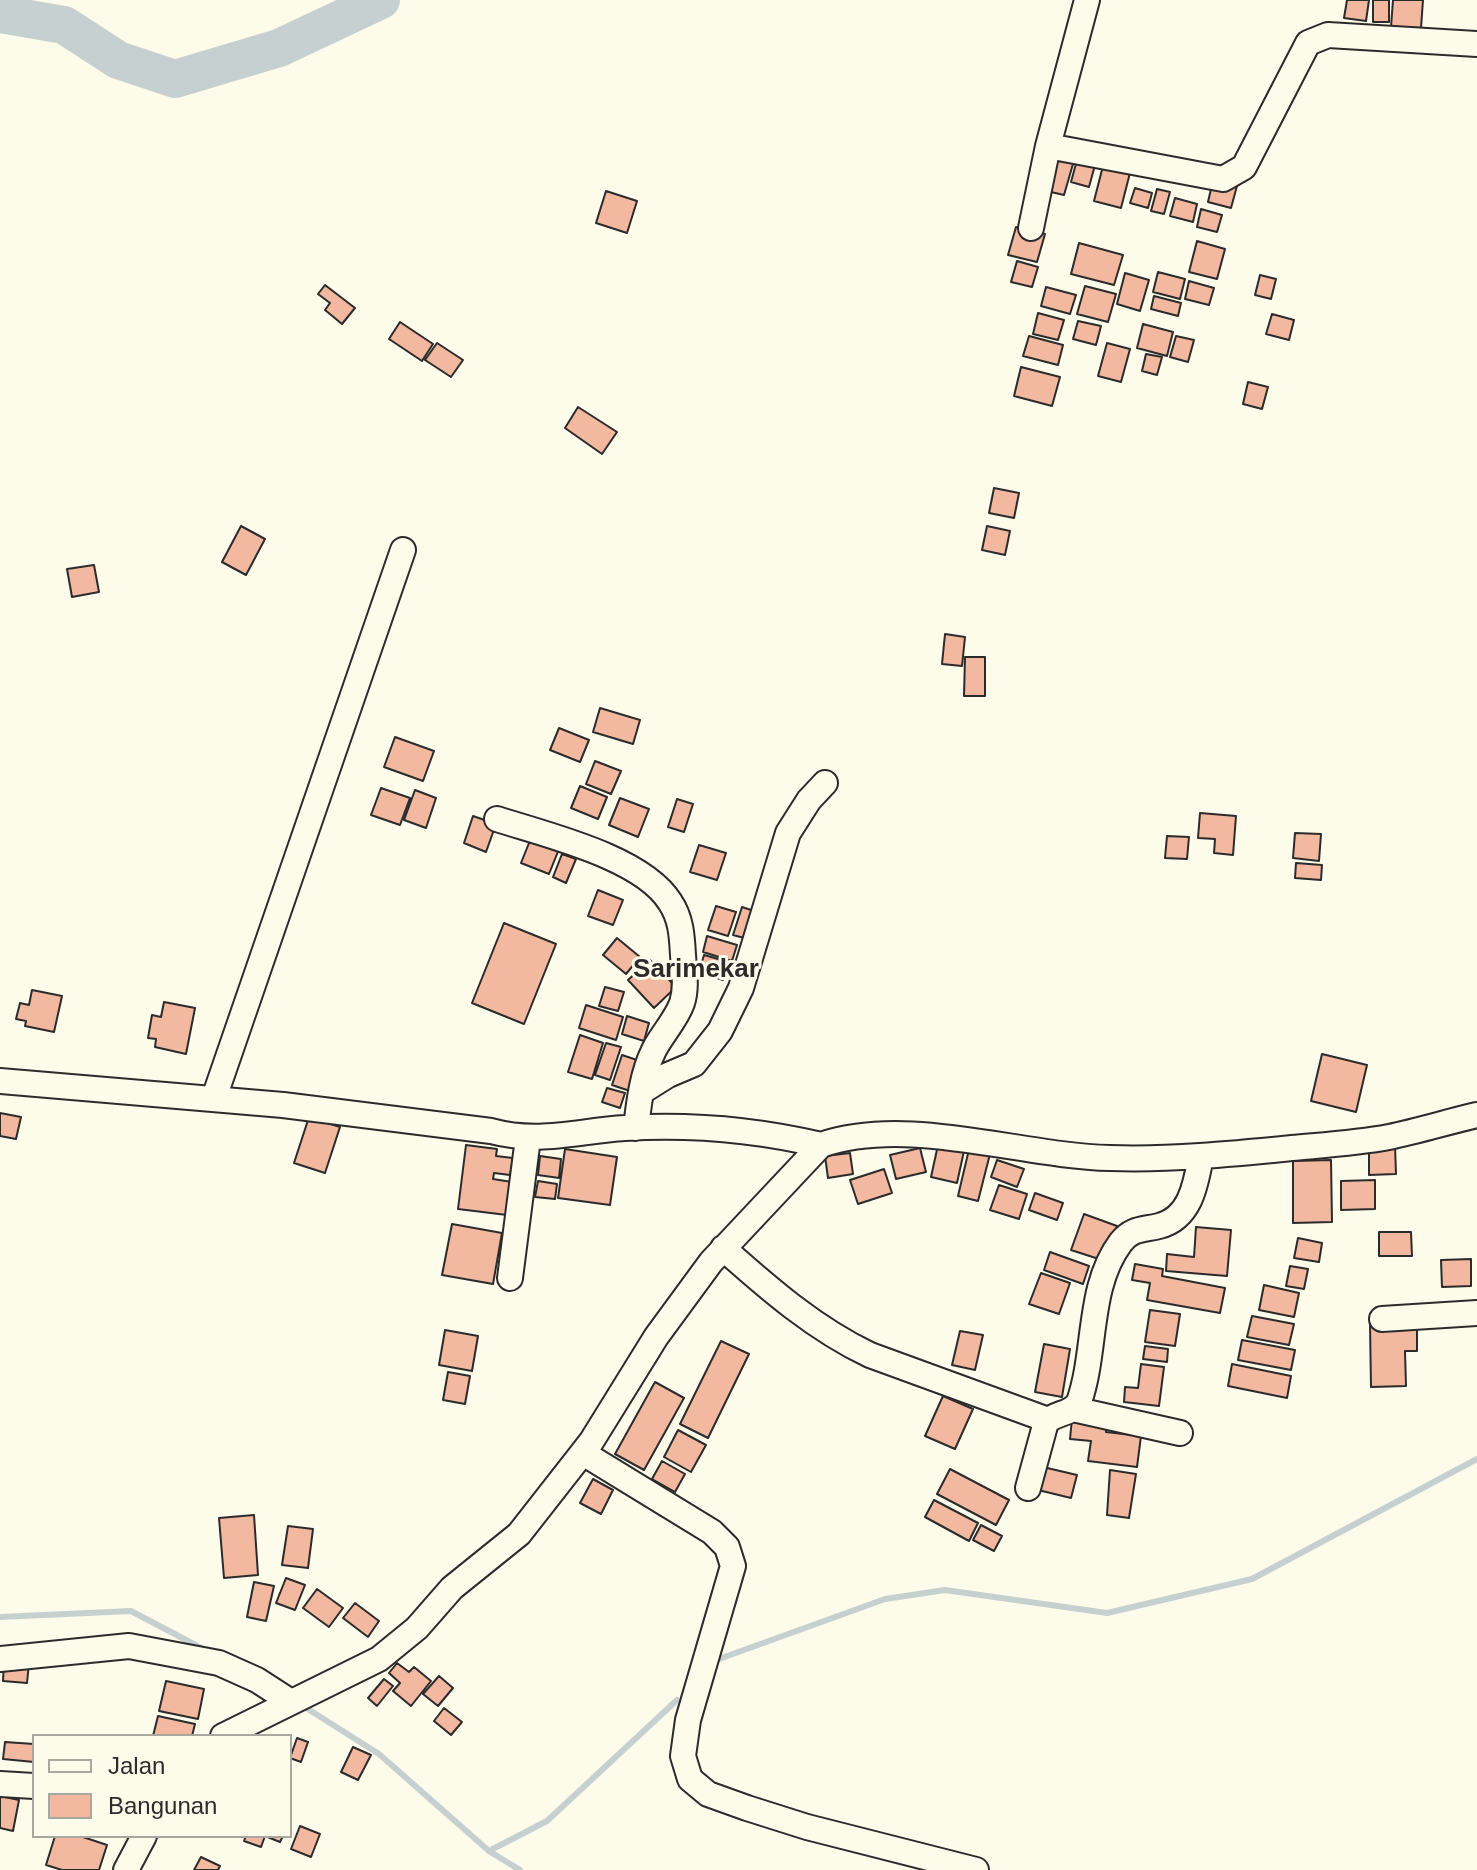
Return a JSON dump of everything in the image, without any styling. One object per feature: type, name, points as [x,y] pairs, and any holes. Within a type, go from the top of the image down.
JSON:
[{"type":"street","points":[[1031,228],[1048,146],[1087,0]]},
{"type":"street","points":[[1048,146],[1223,179],[1244,167],[1308,43],[1328,35],[1477,44]]},
{"type":"street","points":[[214,1098],[403,550]]},
{"type":"street","points":[[641,1092],[668,1075],[694,1064],[720,1031],[753,954],[788,833],[809,800],[825,783]]},
{"type":"street","points":[[497,819],[563,840],[623,864],[650,880],[670,901],[678,918],[682,938],[684,996],[651,1055],[636,1128]]},
{"type":"street","points":[[0,1081],[214,1098],[528,1138],[636,1128],[756,1131],[821,1145]]},
{"type":"street","points":[[227,1734],[379,1659],[417,1628],[452,1588],[519,1534],[583,1453],[656,1337],[723,1248],[821,1145],[842,1138],[909,1136],[1107,1158],[1201,1156],[1387,1137],[1477,1115]]},
{"type":"street","points":[[510,1278],[528,1138]]},
{"type":"street","points":[[723,1248],[788,1304],[849,1345],[1048,1420],[1073,1409],[1081,1396],[1102,1275],[1118,1245],[1130,1233],[1166,1224],[1178,1216],[1192,1196],[1201,1156]]},
{"type":"street","points":[[1382,1319],[1477,1313]]},
{"type":"street","points":[[1073,1409],[1180,1433]]},
{"type":"street","points":[[1028,1488],[1048,1420]]},
{"type":"street","points":[[583,1453],[690,1517],[727,1547],[733,1566],[686,1732],[683,1756],[690,1779],[708,1794],[762,1813],[976,1870]]},
{"type":"street","points":[[0,1659],[129,1646],[219,1663],[257,1680],[291,1702]]},
{"type":"street","points":[[0,1784],[32,1786]]},
{"type":"street","points":[[126,1870],[143,1838]]},
{"type":"building","points":[[1347,0],[1369,0],[1366,21],[1344,18]]},
{"type":"building","points":[[1373,0],[1389,0],[1389,22],[1373,22]]},
{"type":"building","points":[[1393,0],[1423,0],[1421,28],[1391,27]]},
{"type":"building","points":[[1052,152],[1075,157],[1064,195],[1042,190]]},
{"type":"building","points":[[1105,158],[1132,165],[1121,208],[1094,201]]},
{"type":"building","points":[[1077,160],[1095,165],[1089,187],[1071,182]]},
{"type":"building","points":[[1213,180],[1237,186],[1231,208],[1208,202]]},
{"type":"building","points":[[1135,188],[1152,193],[1148,208],[1130,203]]},
{"type":"building","points":[[1157,189],[1170,192],[1164,214],[1151,211]]},
{"type":"building","points":[[606,191],[637,201],[627,233],[596,223]]},
{"type":"building","points":[[1175,198],[1197,204],[1193,222],[1170,216]]},
{"type":"building","points":[[1201,209],[1222,215],[1217,232],[1197,227]]},
{"type":"building","points":[[1016,227],[1045,234],[1037,262],[1008,255]]},
{"type":"building","points":[[1197,241],[1225,249],[1217,279],[1189,272]]},
{"type":"building","points":[[1079,243],[1123,255],[1114,285],[1071,274]]},
{"type":"building","points":[[1017,261],[1038,267],[1032,287],[1011,282]]},
{"type":"building","points":[[1158,272],[1185,279],[1180,299],[1153,292]]},
{"type":"building","points":[[1125,273],[1149,280],[1140,311],[1117,304]]},
{"type":"building","points":[[1260,275],[1276,279],[1271,299],[1255,295]]},
{"type":"building","points":[[1189,281],[1214,288],[1209,305],[1185,299]]},
{"type":"building","points":[[325,285],[355,308],[342,324],[325,310],[330,303],[318,294]]},
{"type":"building","points":[[1085,286],[1116,294],[1108,322],[1077,314]]},
{"type":"building","points":[[1046,287],[1076,295],[1070,314],[1041,306]]},
{"type":"building","points":[[1154,296],[1181,303],[1178,316],[1151,309]]},
{"type":"building","points":[[1038,313],[1064,320],[1058,340],[1033,334]]},
{"type":"building","points":[[1272,314],[1294,320],[1289,340],[1266,334]]},
{"type":"building","points":[[1078,321],[1101,326],[1096,345],[1073,339]]},
{"type":"building","points":[[400,322],[433,344],[422,361],[389,339]]},
{"type":"building","points":[[1143,324],[1173,332],[1167,356],[1137,348]]},
{"type":"building","points":[[1029,336],[1063,345],[1058,365],[1023,356]]},
{"type":"building","points":[[1176,336],[1194,340],[1188,362],[1170,357]]},
{"type":"building","points":[[437,343],[463,360],[451,377],[425,360]]},
{"type":"building","points":[[1107,343],[1130,349],[1121,382],[1098,376]]},
{"type":"building","points":[[1146,354],[1162,357],[1157,375],[1142,371]]},
{"type":"building","points":[[1021,367],[1060,377],[1052,406],[1014,396]]},
{"type":"building","points":[[1248,382],[1268,387],[1262,409],[1243,404]]},
{"type":"building","points":[[578,407],[617,432],[602,454],[565,428]]},
{"type":"building","points":[[994,488],[1019,493],[1014,518],[989,513]]},
{"type":"building","points":[[241,526],[265,539],[246,575],[222,562]]},
{"type":"building","points":[[987,526],[1010,531],[1005,555],[982,550]]},
{"type":"building","points":[[94,565],[99,592],[72,597],[67,569]]},
{"type":"building","points":[[945,634],[965,637],[962,666],[942,664]]},
{"type":"building","points":[[965,657],[985,657],[985,696],[964,696]]},
{"type":"building","points":[[600,708],[640,720],[633,744],[593,732]]},
{"type":"building","points":[[559,728],[589,740],[580,762],[550,750]]},
{"type":"building","points":[[395,737],[434,751],[423,781],[384,767]]},
{"type":"building","points":[[595,761],[621,771],[611,794],[586,784]]},
{"type":"building","points":[[580,786],[607,797],[598,819],[571,808]]},
{"type":"building","points":[[381,788],[410,798],[400,825],[371,815]]},
{"type":"building","points":[[415,790],[436,798],[426,828],[404,820]]},
{"type":"building","points":[[620,798],[649,809],[638,837],[609,825]]},
{"type":"building","points":[[677,799],[693,804],[684,832],[668,827]]},
{"type":"building","points":[[1200,813],[1236,816],[1233,855],[1214,853],[1215,839],[1198,838]]},
{"type":"building","points":[[473,816],[496,824],[486,852],[464,843]]},
{"type":"building","points":[[1295,833],[1321,834],[1319,861],[1293,858]]},
{"type":"building","points":[[1167,836],[1189,837],[1187,859],[1165,858]]},
{"type":"building","points":[[531,838],[559,849],[549,874],[521,863]]},
{"type":"building","points":[[699,845],[726,853],[717,880],[690,872]]},
{"type":"building","points":[[562,854],[576,859],[566,883],[553,877]]},
{"type":"building","points":[[1296,863],[1322,865],[1321,880],[1295,878]]},
{"type":"building","points":[[598,890],[623,900],[613,925],[588,916]]},
{"type":"building","points":[[716,906],[736,912],[728,936],[708,930]]},
{"type":"building","points":[[742,907],[757,912],[748,939],[733,935]]},
{"type":"building","points":[[504,923],[556,944],[524,1024],[472,1003]]},
{"type":"building","points":[[707,936],[737,945],[732,961],[703,952]]},
{"type":"building","points":[[617,938],[640,957],[626,974],[603,955]]},
{"type":"building","points":[[704,955],[729,962],[723,980],[699,972]]},
{"type":"building","points":[[650,960],[676,987],[654,1008],[628,980]]},
{"type":"building","points":[[605,987],[624,992],[618,1011],[599,1006]]},
{"type":"building","points":[[32,990],[62,996],[54,1032],[25,1026],[26,1021],[16,1019],[20,1003],[29,1005]]},
{"type":"building","points":[[164,1002],[195,1008],[186,1054],[155,1047],[156,1039],[148,1038],[152,1015],[161,1017]]},
{"type":"building","points":[[586,1005],[623,1017],[616,1040],[579,1028]]},
{"type":"building","points":[[627,1016],[649,1023],[644,1041],[622,1034]]},
{"type":"building","points":[[580,1035],[603,1043],[592,1079],[568,1072]]},
{"type":"building","points":[[606,1043],[621,1047],[610,1080],[595,1075]]},
{"type":"building","points":[[1322,1054],[1367,1065],[1356,1112],[1311,1101]]},
{"type":"building","points":[[622,1055],[643,1062],[633,1092],[612,1085]]},
{"type":"building","points":[[607,1088],[625,1093],[620,1108],[602,1102]]},
{"type":"building","points":[[0,1113],[21,1117],[16,1139],[0,1136]]},
{"type":"building","points":[[309,1117],[340,1127],[325,1173],[294,1163]]},
{"type":"building","points":[[466,1145],[497,1149],[496,1156],[513,1158],[510,1175],[494,1173],[493,1179],[512,1182],[507,1215],[458,1209]]},
{"type":"building","points":[[938,1145],[964,1151],[957,1183],[931,1177]]},
{"type":"building","points":[[970,1145],[991,1150],[978,1201],[958,1196]]},
{"type":"building","points":[[1395,1145],[1396,1174],[1369,1175],[1369,1146]]},
{"type":"building","points":[[920,1148],[926,1172],[896,1179],[890,1155]]},
{"type":"building","points":[[565,1149],[617,1157],[610,1205],[558,1198]]},
{"type":"building","points":[[850,1153],[853,1174],[828,1178],[825,1156]]},
{"type":"building","points":[[540,1156],[561,1159],[559,1178],[538,1175]]},
{"type":"building","points":[[997,1160],[1024,1169],[1017,1187],[991,1177]]},
{"type":"building","points":[[1331,1160],[1332,1222],[1293,1223],[1293,1161]]},
{"type":"building","points":[[884,1169],[892,1193],[858,1204],[850,1180]]},
{"type":"building","points":[[1375,1180],[1375,1209],[1341,1210],[1341,1181]]},
{"type":"building","points":[[538,1181],[557,1184],[555,1199],[535,1197]]},
{"type":"building","points":[[999,1185],[1027,1194],[1019,1219],[990,1210]]},
{"type":"building","points":[[1035,1193],[1063,1203],[1057,1220],[1029,1210]]},
{"type":"building","points":[[1084,1214],[1117,1226],[1105,1261],[1071,1250]]},
{"type":"building","points":[[452,1224],[502,1233],[493,1284],[442,1275]]},
{"type":"building","points":[[1196,1227],[1231,1230],[1227,1276],[1166,1271],[1167,1254],[1194,1257]]},
{"type":"building","points":[[1379,1232],[1411,1232],[1412,1256],[1379,1256]]},
{"type":"building","points":[[1298,1238],[1322,1243],[1319,1262],[1294,1258]]},
{"type":"building","points":[[1050,1252],[1089,1266],[1083,1284],[1044,1270]]},
{"type":"building","points":[[1471,1259],[1471,1286],[1442,1287],[1441,1260]]},
{"type":"building","points":[[1135,1264],[1163,1269],[1162,1276],[1225,1288],[1220,1313],[1147,1300],[1150,1283],[1132,1280]]},
{"type":"building","points":[[1290,1266],[1308,1269],[1304,1289],[1286,1286]]},
{"type":"building","points":[[1041,1273],[1070,1283],[1059,1314],[1029,1304]]},
{"type":"building","points":[[1264,1285],[1299,1293],[1294,1317],[1259,1310]]},
{"type":"building","points":[[1150,1310],[1180,1314],[1175,1346],[1145,1342]]},
{"type":"building","points":[[1252,1316],[1294,1324],[1289,1345],[1247,1337]]},
{"type":"building","points":[[1417,1323],[1417,1351],[1405,1351],[1406,1386],[1371,1387],[1370,1324]]},
{"type":"building","points":[[445,1330],[478,1336],[472,1371],[439,1365]]},
{"type":"building","points":[[960,1331],[983,1335],[975,1370],[952,1365]]},
{"type":"building","points":[[1242,1340],[1295,1350],[1291,1370],[1238,1360]]},
{"type":"building","points":[[721,1341],[749,1354],[708,1438],[680,1424]]},
{"type":"building","points":[[1044,1344],[1070,1349],[1062,1397],[1035,1392]]},
{"type":"building","points":[[1145,1346],[1168,1349],[1167,1362],[1143,1359]]},
{"type":"building","points":[[1141,1364],[1164,1367],[1159,1406],[1124,1402],[1125,1387],[1138,1388]]},
{"type":"building","points":[[1232,1364],[1291,1376],[1287,1398],[1228,1386]]},
{"type":"building","points":[[448,1372],[470,1376],[465,1404],[443,1400]]},
{"type":"building","points":[[655,1382],[684,1398],[644,1470],[615,1454]]},
{"type":"building","points":[[943,1396],[973,1409],[955,1449],[925,1436]]},
{"type":"building","points":[[1072,1418],[1107,1422],[1106,1432],[1141,1436],[1137,1467],[1088,1461],[1091,1441],[1070,1439]]},
{"type":"building","points":[[678,1430],[706,1445],[691,1472],[664,1457]]},
{"type":"building","points":[[662,1461],[685,1474],[675,1492],[652,1479]]},
{"type":"building","points":[[1043,1467],[1077,1475],[1071,1498],[1038,1490]]},
{"type":"building","points":[[950,1469],[1009,1500],[996,1525],[937,1494]]},
{"type":"building","points":[[1110,1470],[1136,1474],[1129,1518],[1107,1515]]},
{"type":"building","points":[[593,1479],[613,1490],[601,1514],[580,1503]]},
{"type":"building","points":[[934,1500],[978,1523],[969,1541],[925,1517]]},
{"type":"building","points":[[254,1515],[258,1575],[224,1578],[219,1518]]},
{"type":"building","points":[[981,1525],[1002,1536],[994,1551],[973,1540]]},
{"type":"building","points":[[288,1526],[313,1529],[308,1568],[282,1565]]},
{"type":"building","points":[[286,1578],[305,1585],[295,1610],[276,1603]]},
{"type":"building","points":[[254,1582],[274,1586],[266,1621],[247,1617]]},
{"type":"building","points":[[317,1589],[343,1608],[329,1627],[303,1608]]},
{"type":"building","points":[[355,1603],[379,1621],[368,1637],[343,1618]]},
{"type":"building","points":[[4,1661],[29,1663],[27,1683],[3,1681]]},
{"type":"building","points":[[397,1663],[409,1672],[414,1667],[431,1681],[411,1706],[393,1691],[400,1683],[389,1673]]},
{"type":"building","points":[[439,1676],[453,1688],[438,1706],[423,1694]]},
{"type":"building","points":[[384,1679],[393,1686],[377,1706],[368,1698]]},
{"type":"building","points":[[166,1681],[204,1689],[198,1719],[159,1711]]},
{"type":"building","points":[[444,1708],[462,1722],[451,1735],[434,1721]]},
{"type":"building","points":[[158,1716],[195,1724],[192,1734],[154,1734]]},
{"type":"building","points":[[297,1738],[308,1742],[301,1762],[292,1759]]},
{"type":"building","points":[[5,1742],[32,1744],[32,1762],[3,1759]]},
{"type":"building","points":[[353,1747],[371,1755],[358,1780],[341,1772]]},
{"type":"building","points":[[0,1796],[19,1800],[13,1831],[0,1828]]},
{"type":"building","points":[[300,1826],[320,1834],[311,1857],[291,1849]]},
{"type":"building","points":[[54,1838],[86,1838],[107,1845],[99,1870],[62,1870],[46,1865]]},
{"type":"building","points":[[245,1838],[264,1838],[261,1847],[244,1841]]},
{"type":"building","points":[[201,1857],[220,1866],[218,1870],[194,1870]]},
{"type":"waterway","points":[[0,14],[64,25],[118,60],[175,79],[279,48],[381,0]]},
{"type":"waterway","points":[[719,1659],[885,1599],[945,1590],[1107,1613],[1252,1579],[1477,1459]]},
{"type":"waterway","points":[[0,1617],[131,1611],[207,1651]]},
{"type":"waterway","points":[[489,1851],[547,1821],[677,1700]]},
{"type":"waterway","points":[[300,1704],[379,1754],[489,1851],[520,1870]]},
{"type":"district","name":"Sarimekar","points":[[696,970]]}]
